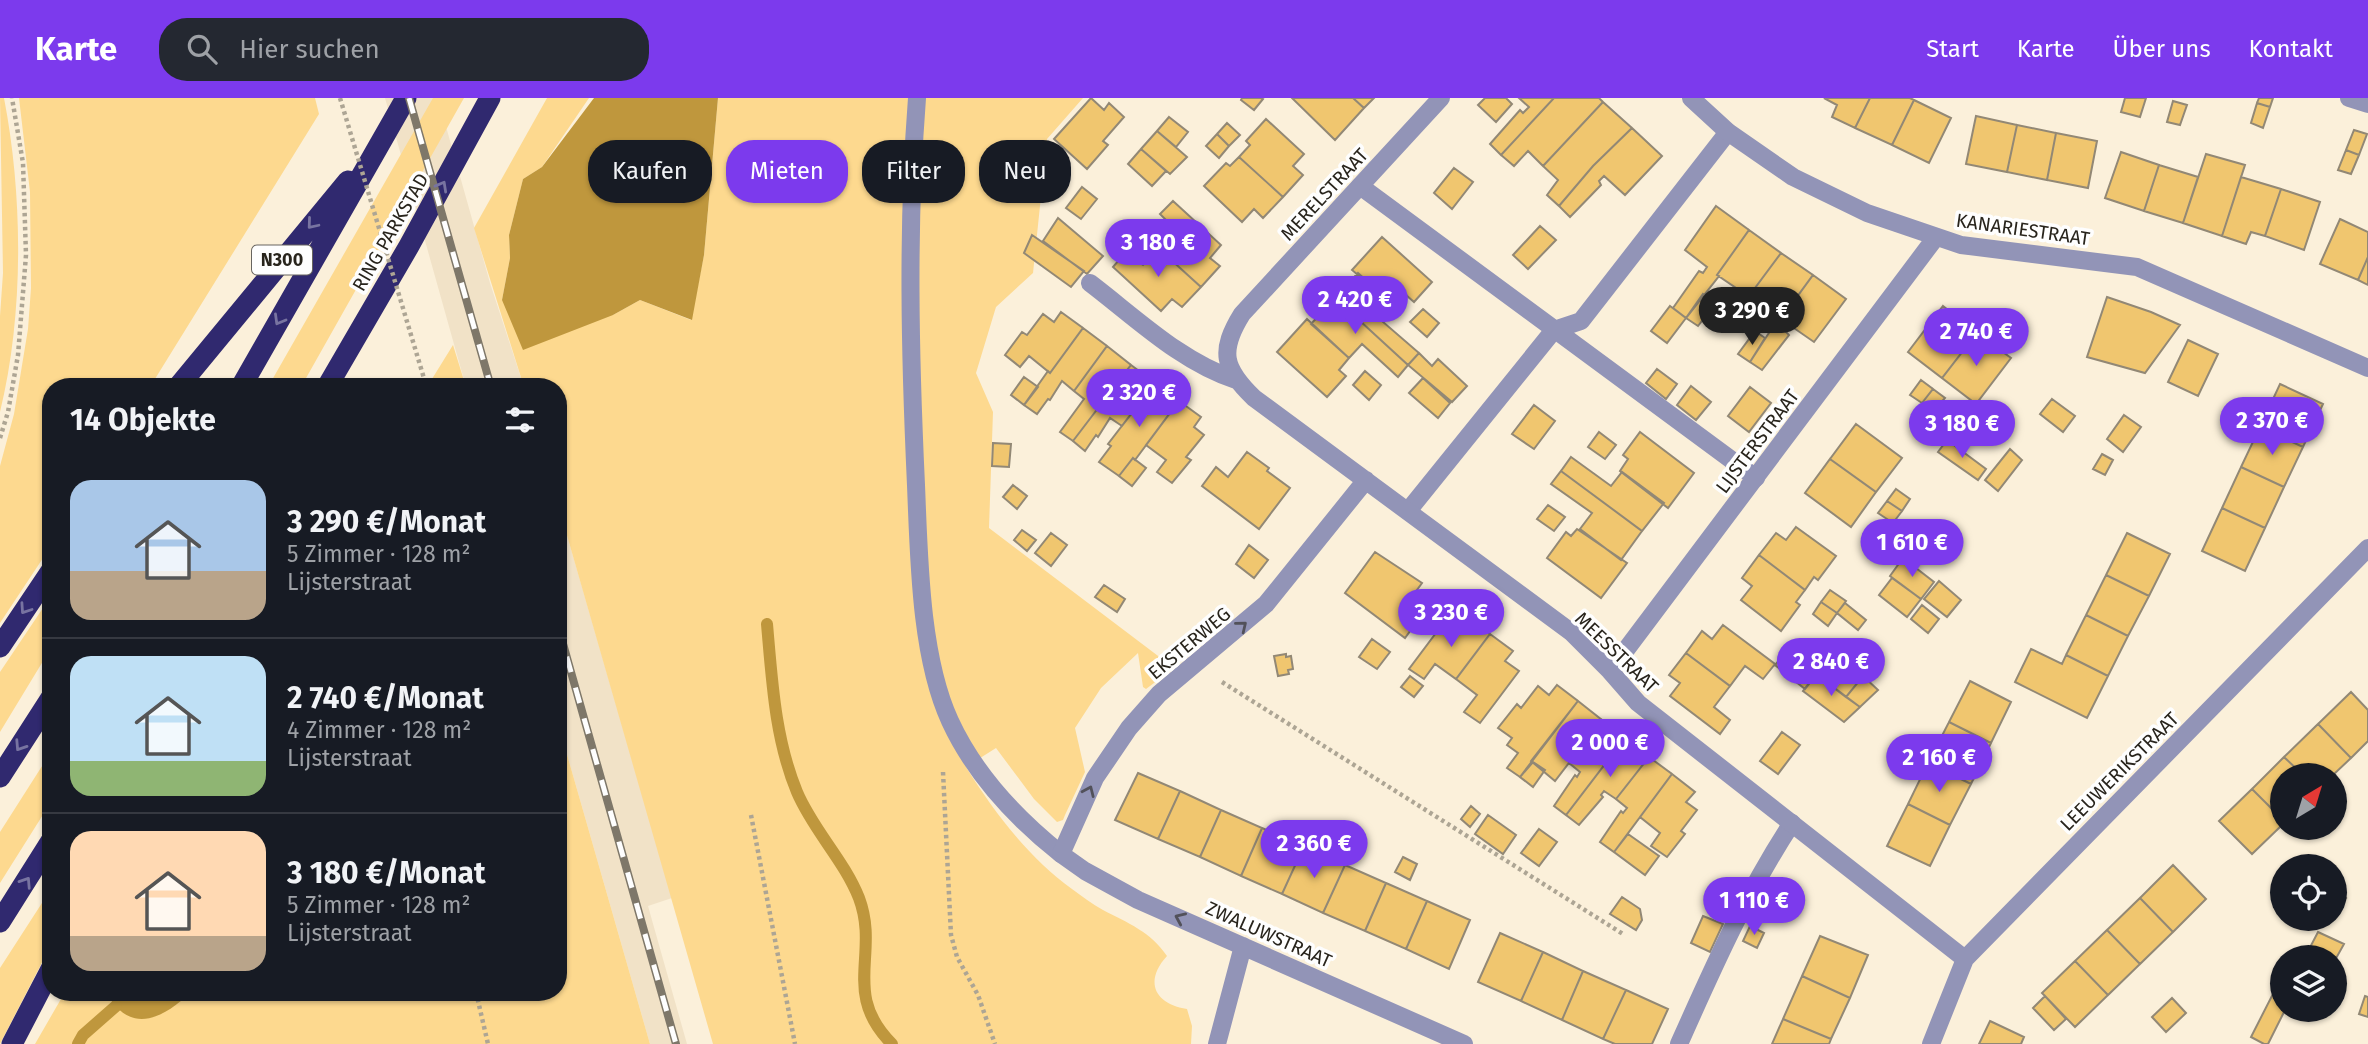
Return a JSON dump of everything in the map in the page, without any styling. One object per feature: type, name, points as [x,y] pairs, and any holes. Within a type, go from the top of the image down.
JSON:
[{"type":"highway","name":"N300","points":[[246,378],[406,98]]},
{"type":"highway","name":"RING PARKSTAD","points":[[332,378],[490,98]]},
{"type":"highway","name":"N300","points":[[184,378],[387,134]]},
{"type":"highway","points":[[345,378],[409,246]]},
{"type":"highway","points":[[0,647],[42,584]]},
{"type":"highway","points":[[0,777],[42,712]]},
{"type":"highway","points":[[0,922],[42,856]]},
{"type":"highway","points":[[12,1044],[42,986]]},
{"type":"street","name":"ZWALUWSTRAAT","points":[[917,98],[911,180],[911,369],[918,545],[928,646],[942,701],[962,744],[986,780],[1023,820],[1085,871],[1138,900],[1464,1044]]},
{"type":"street","name":"MERELSTRAAT","points":[[1227,359],[1230,334],[1242,314],[1441,98]]},
{"type":"street","name":"KANARIESTRAAT","points":[[1690,98],[1728,132],[1793,177],[1867,213],[1961,245],[2137,267],[2368,368]]},
{"type":"street","points":[[2350,98],[2368,104]]},
{"type":"street","points":[[1408,511],[1554,330],[1581,321],[1728,132]]},
{"type":"street","points":[[1360,186],[1756,478]]},
{"type":"street","name":"LIJSTERSTRAAT","points":[[1610,671],[1936,237]]},
{"type":"street","name":"MEESSTRAAT","points":[[1090,283],[1192,360],[1236,380]]},
{"type":"street","name":"MEESSTRAAT","points":[[1227,359],[1236,380],[1254,398],[1571,632],[1638,703],[1965,959]]},
{"type":"street","name":"EKSTERWEG","points":[[1062,854],[1095,778],[1117,743],[1159,694],[1266,604],[1366,480]]},
{"type":"street","name":"LEEUWERIKSTRAAT","points":[[1931,1044],[1965,959],[2368,548]]},
{"type":"street","points":[[1679,1044],[1746,899],[1792,823]]},
{"type":"street","points":[[1217,1044],[1243,946]]},
{"type":"path","points":[[0,438],[8,412],[18,355],[26,256],[23,163],[12,98]]},
{"type":"path","points":[[340,98],[424,378]]},
{"type":"path","points":[[1194,665],[1623,934]]},
{"type":"path","points":[[962,744],[951,753],[943,768],[951,935],[957,957],[978,995],[995,1044]]},
{"type":"path","points":[[751,815],[795,1044]]},
{"type":"path","points":[[478,1001],[488,1044]]},
{"type":"shaded area","points":[[0,98],[4,98],[15,175],[18,255],[13,335],[0,412],[3,273]]},
{"type":"shaded area","points":[[19,98],[315,98],[319,114],[156,378],[42,378],[42,560],[0,623],[0,466],[14,414],[28,329],[31,288],[30,192]]},
{"type":"shaded area","points":[[385,98],[438,98],[490,283],[521,378],[463,378]]},
{"type":"shaded area","points":[[433,98],[464,98],[306,378],[273,378]]},
{"type":"shaded area","points":[[547,98],[589,98],[542,167],[523,179],[509,235],[510,258],[502,300],[613,315],[640,300],[691,320],[704,255],[709,203],[712,203],[712,165],[718,98],[1083,98],[1047,140],[979,140],[979,203],[1040,203],[1033,273],[996,307],[976,373],[993,412],[989,528],[1174,668],[1146,689],[1143,687],[1138,653],[1101,688],[1075,728],[1085,772],[1063,820],[1057,822],[1034,799],[996,748],[966,767],[1000,817],[1041,863],[1087,900],[1138,929],[1161,948],[1167,956],[1156,974],[1156,990],[1167,1002],[1187,1009],[1192,1026],[1191,1044],[713,1044],[567,535],[567,378],[521,378],[474,228]]},
{"type":"shaded area","points":[[594,98],[718,98],[712,165],[712,140],[588,140],[588,203],[709,203],[704,255],[692,320],[640,300],[613,315],[523,350],[502,300],[510,258],[509,235],[523,179],[542,167]]},
{"type":"shaded area","points":[[453,345],[463,378],[433,378]]},
{"type":"shaded area","points":[[567,535],[672,898],[648,906],[687,1044],[650,1044],[567,754]]},
{"type":"shaded area","points":[[42,609],[42,663],[0,732],[0,672]]},
{"type":"shaded area","points":[[567,754],[650,1044],[35,1044],[60,1001],[567,1001]]},
{"type":"shaded area","points":[[42,766],[42,816],[0,883],[0,832]]},
{"type":"shaded area","points":[[42,903],[42,962],[0,1044],[0,968]]},
{"type":"shaded area","points":[[112,1001],[181,1001],[169,1010],[146,1019],[125,1014]]},
{"type":"building","points":[[1091,98],[1104,110],[1109,103],[1124,117],[1103,141],[1108,145],[1087,169],[1071,154],[1071,140],[1054,139]]},
{"type":"building","points":[[1292,98],[1353,98],[1364,108],[1335,140]]},
{"type":"building","points":[[1353,98],[1374,98],[1364,108]]},
{"type":"building","points":[[1485,98],[1506,98],[1512,104],[1496,122],[1478,105]]},
{"type":"building","points":[[1519,98],[1554,98],[1501,155],[1490,144],[1520,110],[1523,113],[1529,107]]},
{"type":"building","points":[[1554,98],[1599,98],[1603,102],[1543,166],[1528,151],[1514,166],[1501,155]]},
{"type":"building","points":[[1824,98],[1870,98],[1855,128],[1832,117],[1837,105]]},
{"type":"building","points":[[1870,98],[1914,100],[1892,145],[1855,128]]},
{"type":"building","points":[[2125,98],[2146,98],[2140,117],[2121,112]]},
{"type":"building","points":[[2259,98],[2273,98],[2270,107],[2257,103]]},
{"type":"building","points":[[1263,99],[1254,110],[1241,100]]},
{"type":"building","points":[[1914,100],[1951,118],[1929,163],[1892,145]]},
{"type":"building","points":[[2173,101],[2187,105],[2180,125],[2167,122]]},
{"type":"building","points":[[1603,102],[1632,128],[1593,166],[1559,206],[1547,195],[1558,180],[1543,166]]},
{"type":"building","points":[[2257,103],[2270,107],[2263,128],[2251,123]]},
{"type":"building","points":[[1976,116],[2017,125],[2007,172],[1966,164]]},
{"type":"building","points":[[1169,117],[1188,132],[1176,147],[1157,131]]},
{"type":"building","points":[[1266,119],[1304,154],[1293,166],[1303,175],[1283,197],[1239,157],[1250,145],[1246,141]]},
{"type":"building","points":[[1227,123],[1240,135],[1229,146],[1217,134]]},
{"type":"building","points":[[2017,125],[2056,133],[2047,180],[2007,172]]},
{"type":"building","points":[[1632,128],[1662,156],[1625,195],[1604,176],[1599,181],[1601,185],[1570,217],[1559,206],[1593,166]]},
{"type":"building","points":[[2354,130],[2367,134],[2359,155],[2346,150]]},
{"type":"building","points":[[1157,131],[1187,157],[1170,174],[1141,149]]},
{"type":"building","points":[[2056,133],[2097,141],[2088,188],[2047,180]]},
{"type":"building","points":[[1217,134],[1229,146],[1219,158],[1206,146]]},
{"type":"building","points":[[1141,149],[1166,171],[1152,186],[1128,164]]},
{"type":"building","points":[[2346,150],[2359,155],[2351,174],[2338,170]]},
{"type":"building","points":[[2121,152],[2159,165],[2144,211],[2105,198]]},
{"type":"building","points":[[2206,154],[2245,165],[2222,236],[2183,223]]},
{"type":"building","points":[[1239,157],[1283,197],[1263,218],[1254,209],[1242,222],[1204,186],[1226,163],[1230,166]]},
{"type":"building","points":[[2159,165],[2198,177],[2183,223],[2144,211]]},
{"type":"building","points":[[1454,168],[1473,182],[1452,209],[1434,193]]},
{"type":"building","points":[[2241,177],[2281,189],[2265,236],[2251,232],[2246,244],[2222,236]]},
{"type":"building","points":[[1082,187],[1097,199],[1081,219],[1066,208]]},
{"type":"building","points":[[2281,189],[2320,202],[2304,250],[2265,236]]},
{"type":"building","points":[[1173,201],[1221,245],[1210,258],[1220,266],[1201,287],[1158,248],[1175,229],[1160,214]]},
{"type":"building","points":[[1716,206],[1749,230],[1717,275],[1719,276],[1686,318],[1673,308],[1699,271],[1703,273],[1707,267],[1685,250]]},
{"type":"building","points":[[1058,218],[1103,256],[1087,274],[1043,241]]},
{"type":"building","points":[[2340,219],[2368,232],[2368,257],[2358,280],[2320,264]]},
{"type":"building","points":[[1540,226],[1556,240],[1528,269],[1513,255]]},
{"type":"building","points":[[1749,230],[1781,253],[1729,323],[1717,315],[1732,294],[1735,295],[1739,290],[1717,275]]},
{"type":"building","points":[[1032,235],[1084,271],[1071,287],[1024,253]]},
{"type":"building","points":[[1382,237],[1432,282],[1414,302],[1406,295],[1396,307],[1352,270]]},
{"type":"building","points":[[1158,248],[1201,287],[1182,307],[1172,299],[1161,311],[1113,267],[1126,252],[1143,265]]},
{"type":"building","points":[[1781,253],[1813,275],[1780,320],[1758,304],[1754,309],[1757,312],[1742,332],[1729,323]]},
{"type":"building","points":[[2368,257],[2368,285],[2358,280]]},
{"type":"building","points":[[1358,273],[1396,307],[1383,322],[1419,353],[1408,365],[1335,298]]},
{"type":"building","points":[[1813,275],[1846,299],[1814,342],[1791,326],[1786,332],[1789,335],[1762,370],[1750,362],[1778,319],[1780,320]]},
{"type":"building","points":[[1703,294],[1716,303],[1698,326],[1686,318]]},
{"type":"building","points":[[2107,297],[2180,325],[2145,373],[2087,357]]},
{"type":"building","points":[[1335,298],[1408,365],[1398,377],[1362,344],[1349,358],[1311,324]]},
{"type":"building","points":[[1670,306],[1686,318],[1667,343],[1651,331]]},
{"type":"building","points":[[1943,306],[1977,333],[1942,378],[1908,352]]},
{"type":"building","points":[[1423,309],[1439,323],[1427,337],[1410,322]]},
{"type":"building","points":[[1061,312],[1083,328],[1050,373],[1029,356],[1020,367],[1005,355],[1022,332],[1027,335],[1043,314],[1054,322]]},
{"type":"building","points":[[1307,319],[1349,358],[1339,370],[1346,376],[1327,397],[1277,352]]},
{"type":"building","points":[[1083,328],[1107,346],[1074,391],[1062,381],[1037,414],[1024,405]]},
{"type":"building","points":[[1755,331],[1765,338],[1750,362],[1738,354]]},
{"type":"building","points":[[1977,333],[2011,358],[1976,404],[1942,378]]},
{"type":"building","points":[[2188,340],[2218,354],[2198,396],[2168,382]]},
{"type":"building","points":[[1107,346],[1131,365],[1073,441],[1060,432],[1084,399],[1074,391]]},
{"type":"building","points":[[1419,353],[1432,366],[1438,359],[1467,386],[1452,402],[1408,365]]},
{"type":"building","points":[[1131,365],[1155,383],[1122,426],[1110,418],[1085,451],[1073,441]]},
{"type":"building","points":[[1657,369],[1677,384],[1666,399],[1646,383]]},
{"type":"building","points":[[1365,371],[1381,385],[1369,400],[1353,385]]},
{"type":"building","points":[[1024,377],[1038,387],[1024,405],[1011,395]]},
{"type":"building","points":[[1423,378],[1450,403],[1438,418],[1409,393]]},
{"type":"building","points":[[1921,380],[1933,389],[1922,403],[1910,395]]},
{"type":"building","points":[[1155,383],[1179,401],[1135,460],[1133,458],[1119,476],[1099,462],[1111,446],[1108,444]]},
{"type":"building","points":[[2280,384],[2323,404],[2303,447],[2260,427]]},
{"type":"building","points":[[1691,386],[1711,402],[1696,420],[1677,405]]},
{"type":"building","points":[[1750,387],[1771,403],[1749,432],[1728,416]]},
{"type":"building","points":[[1933,389],[1945,398],[1933,412],[1922,403]]},
{"type":"building","points":[[2052,399],[2075,416],[2063,432],[2040,414]]},
{"type":"building","points":[[1179,401],[1201,417],[1194,427],[1204,435],[1186,457],[1191,460],[1172,483],[1157,472],[1166,460],[1146,445]]},
{"type":"building","points":[[1534,405],[1555,421],[1534,449],[1512,434]]},
{"type":"building","points":[[2124,415],[2141,427],[2123,452],[2107,439]]},
{"type":"building","points":[[1856,424],[1902,458],[1876,492],[1830,459]]},
{"type":"building","points":[[2260,427],[2303,447],[2284,487],[2241,467]]},
{"type":"building","points":[[1599,432],[1616,445],[1605,459],[1588,447]]},
{"type":"building","points":[[1640,432],[1694,473],[1668,508],[1620,471],[1628,459],[1623,455]]},
{"type":"building","points":[[1947,440],[1986,469],[1978,480],[1938,452]]},
{"type":"building","points":[[993,443],[1011,444],[1009,467],[992,466]]},
{"type":"building","points":[[2010,449],[2022,460],[1998,491],[1985,480]]},
{"type":"building","points":[[1247,452],[1290,488],[1259,529],[1202,486],[1216,467],[1228,477]]},
{"type":"building","points":[[2102,454],[2113,460],[2105,475],[2093,469]]},
{"type":"building","points":[[1571,457],[1611,486],[1622,472],[1664,503],[1642,531],[1561,471]]},
{"type":"building","points":[[1133,458],[1146,468],[1132,486],[1119,476]]},
{"type":"building","points":[[1830,459],[1876,492],[1851,527],[1805,493]]},
{"type":"building","points":[[2241,467],[2284,487],[2265,528],[2222,508]]},
{"type":"building","points":[[1561,471],[1642,531],[1621,560],[1580,529],[1592,513],[1551,484]]},
{"type":"building","points":[[1013,485],[1027,496],[1017,509],[1003,497]]},
{"type":"building","points":[[1896,489],[1910,499],[1902,511],[1887,501]]},
{"type":"building","points":[[1887,501],[1902,511],[1893,523],[1878,513]]},
{"type":"building","points":[[1548,505],[1565,517],[1554,531],[1537,519]]},
{"type":"building","points":[[2222,508],[2265,528],[2245,571],[2202,551]]},
{"type":"building","points":[[1796,527],[1836,556],[1818,580],[1814,577],[1805,590],[1759,555],[1776,533],[1786,540]]},
{"type":"building","points":[[1577,529],[1627,563],[1601,598],[1547,558],[1566,532],[1571,536]]},
{"type":"building","points":[[1022,530],[1036,540],[1027,551],[1014,540]]},
{"type":"building","points":[[1051,533],[1067,545],[1051,566],[1035,553]]},
{"type":"building","points":[[2127,533],[2170,554],[2149,596],[2106,575]]},
{"type":"building","points":[[1249,545],[1268,560],[1254,578],[1236,564]]},
{"type":"building","points":[[1375,552],[1422,583],[1403,609],[1418,620],[1405,638],[1345,593]]},
{"type":"building","points":[[1759,555],[1805,590],[1796,602],[1800,605],[1781,631],[1741,600],[1752,586],[1742,578]]},
{"type":"building","points":[[1903,558],[1934,582],[1921,599],[1890,576]]},
{"type":"building","points":[[2106,575],[2149,596],[2128,636],[2086,615]]},
{"type":"building","points":[[1892,578],[1921,599],[1907,617],[1879,595]]},
{"type":"building","points":[[1939,581],[1961,600],[1947,617],[1924,599]]},
{"type":"building","points":[[1104,585],[1125,599],[1117,612],[1095,597]]},
{"type":"building","points":[[1830,590],[1846,601],[1837,613],[1821,602]]},
{"type":"building","points":[[1821,602],[1837,613],[1828,626],[1813,614]]},
{"type":"building","points":[[1845,603],[1866,620],[1858,630],[1837,613]]},
{"type":"building","points":[[1922,605],[1939,619],[1928,633],[1911,619]]},
{"type":"building","points":[[2086,615],[2128,636],[2108,676],[2066,655]]},
{"type":"building","points":[[1448,617],[1461,628],[1468,618],[1490,634],[1456,679],[1435,664],[1424,679],[1409,669]]},
{"type":"building","points":[[1723,625],[1775,664],[1763,679],[1745,666],[1730,686],[1686,653],[1702,631],[1712,639]]},
{"type":"building","points":[[1490,634],[1513,651],[1505,661],[1519,671],[1480,723],[1464,712],[1477,695],[1456,679]]},
{"type":"building","points":[[1372,639],[1390,652],[1377,669],[1359,657]]},
{"type":"building","points":[[2031,649],[2062,664],[2066,655],[2108,676],[2087,718],[2015,682]]},
{"type":"building","points":[[1786,652],[1816,675],[1805,689],[1775,665]]},
{"type":"building","points":[[1686,653],[1730,686],[1714,707],[1730,720],[1720,734],[1670,696],[1680,683],[1669,675]]},
{"type":"building","points":[[1286,654],[1286,657],[1291,656],[1293,669],[1288,670],[1289,674],[1278,676],[1274,656]]},
{"type":"building","points":[[1829,657],[1860,680],[1846,697],[1816,674]]},
{"type":"building","points":[[1816,674],[1860,707],[1844,722],[1803,691]]},
{"type":"building","points":[[1410,676],[1423,686],[1414,697],[1401,687]]},
{"type":"building","points":[[1863,676],[1878,690],[1860,707],[1846,697]]},
{"type":"building","points":[[1970,681],[2011,702],[1991,743],[1949,722]]},
{"type":"building","points":[[1557,685],[1578,701],[1520,777],[1507,768],[1518,753],[1507,745],[1512,738],[1498,728],[1517,704],[1521,708],[1538,686],[1549,695]]},
{"type":"building","points":[[2351,692],[2368,710],[2368,741],[2351,758],[2318,724]]},
{"type":"building","points":[[1578,701],[1602,720],[1555,781],[1531,761]]},
{"type":"building","points":[[1602,720],[1625,738],[1566,815],[1554,806],[1575,775],[1577,777],[1580,772],[1569,763]]},
{"type":"building","points":[[1949,722],[1991,743],[1971,784],[1928,763]]},
{"type":"building","points":[[2318,724],[2351,758],[2346,763],[2290,763],[2284,757]]},
{"type":"building","points":[[1782,732],[1800,745],[1778,774],[1760,761]]},
{"type":"building","points":[[1625,738],[1649,757],[1616,799],[1604,791],[1601,795],[1603,797],[1579,825],[1566,815]]},
{"type":"building","points":[[1649,757],[1672,774],[1614,852],[1600,842],[1621,811],[1623,813],[1627,808],[1616,799]]},
{"type":"building","points":[[2284,757],[2290,763],[2278,763]]},
{"type":"building","points":[[1533,762],[1545,770],[1533,787],[1520,777]]},
{"type":"building","points":[[1928,763],[1971,784],[1950,825],[1908,804]]},
{"type":"building","points":[[2270,771],[2270,807],[2252,789]]},
{"type":"building","points":[[1138,773],[1180,791],[1158,839],[1115,820]]},
{"type":"building","points":[[1672,774],[1695,792],[1686,802],[1697,810],[1681,831],[1685,834],[1667,857],[1651,846],[1660,833],[1640,817]]},
{"type":"building","points":[[2252,789],[2270,807],[2270,837],[2252,854],[2219,821]]},
{"type":"building","points":[[1180,791],[1221,810],[1200,857],[1158,839]]},
{"type":"building","points":[[1908,804],[1950,825],[1930,866],[1887,846]]},
{"type":"building","points":[[1471,806],[1480,814],[1470,827],[1461,819]]},
{"type":"building","points":[[1221,810],[1262,828],[1241,876],[1200,857]]},
{"type":"building","points":[[1488,815],[1516,835],[1503,854],[1475,834]]},
{"type":"building","points":[[1262,828],[1304,846],[1282,894],[1241,876]]},
{"type":"building","points":[[1539,829],[1557,842],[1539,866],[1521,853]]},
{"type":"building","points":[[1628,834],[1659,856],[1645,875],[1614,852]]},
{"type":"building","points":[[1304,846],[1345,865],[1323,913],[1282,894]]},
{"type":"building","points":[[1403,857],[1417,864],[1410,880],[1395,872]]},
{"type":"building","points":[[1345,865],[1386,883],[1365,931],[1323,913]]},
{"type":"building","points":[[2173,865],[2206,899],[2173,932],[2140,898]]},
{"type":"building","points":[[1386,883],[1427,901],[1406,949],[1365,931]]},
{"type":"building","points":[[1622,897],[1640,909],[1642,920],[1636,930],[1610,914]]},
{"type":"building","points":[[2140,898],[2173,932],[2140,964],[2107,930]]},
{"type":"building","points":[[1427,901],[1470,920],[1449,969],[1406,949]]},
{"type":"building","points":[[1703,916],[1723,924],[1710,952],[1691,943]]},
{"type":"building","points":[[1750,926],[1764,933],[1757,948],[1743,941]]},
{"type":"building","points":[[2107,930],[2140,964],[2108,995],[2075,961]]},
{"type":"building","points":[[2318,932],[2344,944],[2343,945],[2311,945]]},
{"type":"building","points":[[1500,933],[1543,952],[1521,1001],[1478,982]]},
{"type":"building","points":[[1820,936],[1868,955],[1850,998],[1802,976]]},
{"type":"building","points":[[1543,952],[1583,971],[1562,1020],[1521,1001]]},
{"type":"building","points":[[2075,961],[2108,995],[2075,1027],[2042,993]]},
{"type":"building","points":[[1583,971],[1626,990],[1603,1039],[1562,1020]]},
{"type":"building","points":[[1802,976],[1850,998],[1831,1039],[1783,1019]]},
{"type":"building","points":[[1626,990],[1668,1009],[1652,1044],[1615,1044],[1603,1039]]},
{"type":"building","points":[[2045,996],[2066,1019],[2054,1030],[2033,1008]]},
{"type":"building","points":[[2365,996],[2368,997],[2368,1017],[2359,1014]]},
{"type":"building","points":[[2172,998],[2186,1013],[2166,1032],[2152,1017]]},
{"type":"building","points":[[2270,1000],[2270,1022],[2279,1022],[2268,1044],[2251,1037]]},
{"type":"building","points":[[1783,1019],[1831,1039],[1829,1044],[1772,1044]]},
{"type":"building","points":[[1990,1021],[2024,1037],[2021,1044],[1979,1044]]},
{"type":"waterway","points":[[767,624],[779,731],[790,772],[811,819],[853,884],[859,898],[866,937],[864,973],[868,1008],[892,1044]]},
{"type":"waterway","points":[[78,1044],[83,1035],[116,1006]]},
{"type":"railway","points":[[409,98],[488,378]]},
{"type":"railway","points":[[567,658],[676,1044]]}]
